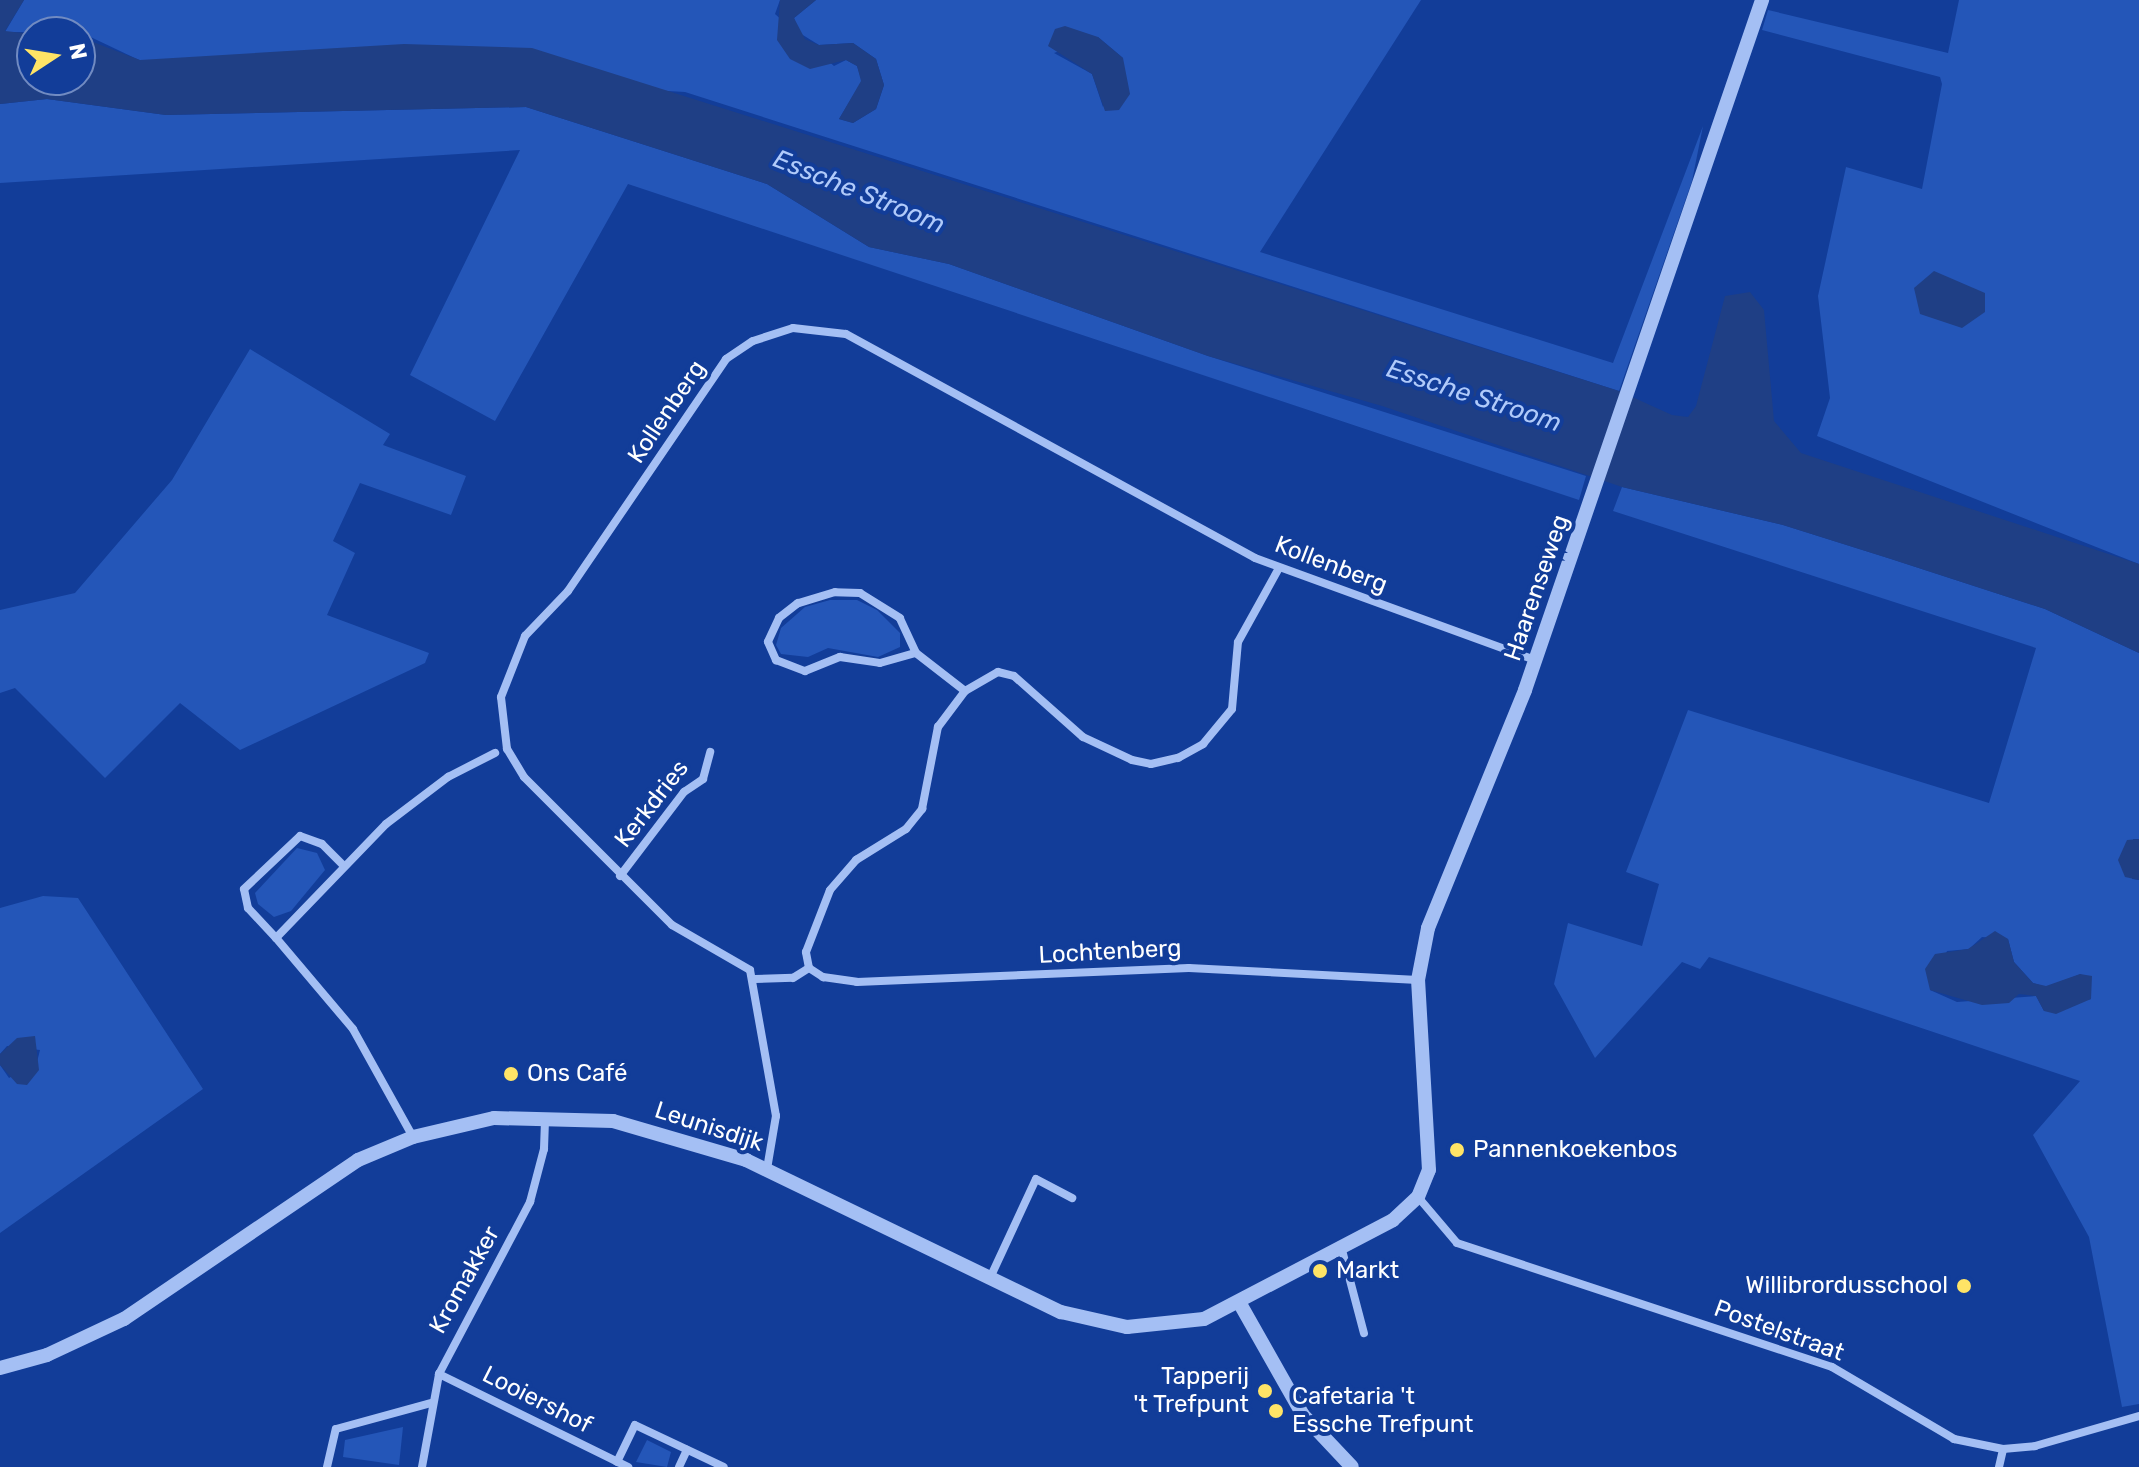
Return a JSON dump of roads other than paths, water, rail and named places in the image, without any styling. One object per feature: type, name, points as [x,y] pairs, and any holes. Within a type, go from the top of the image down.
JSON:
[{"type":"street","name":"Haarenseweg","points":[[1418,1197],[1430,1153],[1418,980],[1428,928],[1536,660],[1762,0]]},
{"type":"street","name":"Kollenberg","points":[[755,979],[741,960],[672,925],[620,876],[514,763],[501,726],[507,668],[525,636],[568,591],[726,359],[753,341],[793,328],[846,334],[1279,568],[1536,660]]},
{"type":"street","points":[[767,1169],[776,1116],[755,979],[793,978],[809,968],[806,952],[830,890],[856,860],[906,829],[922,809],[938,727],[965,691],[998,672],[1014,676],[1083,737],[1151,764],[1178,758],[1203,744],[1232,709],[1238,642],[1279,568]]},
{"type":"street","points":[[916,653],[880,663],[840,657],[805,671],[776,660],[768,642],[779,618],[798,603],[835,592],[860,593],[900,618],[916,653],[965,691]]},
{"type":"street","name":"Kerkdries","points":[[620,876],[684,792],[703,779],[710,752]]},
{"type":"street","points":[[276,938],[343,865],[420,796],[495,753]]},
{"type":"street","points":[[343,865],[322,844],[300,836],[244,889],[248,908],[353,1029],[413,1137]]},
{"type":"street","name":"Lochtenberg","points":[[809,968],[823,977],[857,982],[1189,968],[1418,980]]},
{"type":"street","name":"Leunisdijk","points":[[0,1368],[115,1324],[311,1187],[413,1137],[468,1122],[545,1114],[622,1123],[767,1169],[1074,1317],[1127,1327],[1190,1323],[1342,1250]]},
{"type":"street","name":"Kromakker","points":[[422,1467],[431,1403],[439,1374],[530,1202],[544,1149],[545,1114]]},
{"type":"street","points":[[990,1278],[1036,1179],[1072,1198]]},
{"type":"street","points":[[1364,1333],[1342,1250],[1379,1231],[1418,1197]]},
{"type":"street","name":"Postelstraat","points":[[1418,1197],[1457,1243],[1832,1367],[1954,1439],[2003,1449],[2080,1437],[2139,1416]]},
{"type":"street","points":[[1239,1302],[1303,1415],[1352,1467]]},
{"type":"street","name":"Looiershof","points":[[439,1374],[628,1467]]},
{"type":"street","points":[[327,1467],[336,1429],[431,1403]]},
{"type":"street","points":[[617,1462],[635,1425],[724,1467]]},
{"type":"street","points":[[1999,1467],[2003,1449]]},
{"type":"street","points":[[679,1467],[687,1450]]},
{"type":"water","name":"Essche Stroom","points":[[0,0],[24,0],[5,31],[16,32],[16,96],[96,96],[96,43],[140,60],[404,44],[532,48],[1619,391],[1672,415],[1688,417],[1696,406],[1725,296],[1750,292],[1764,310],[1774,421],[1801,453],[2139,564],[2139,653],[2045,609],[1891,559],[1783,525],[1622,487],[1382,406],[1208,356],[949,264],[869,247],[767,184],[526,107],[166,115],[47,99],[0,104]]},
{"type":"water","points":[[780,0],[816,0],[794,18],[805,39],[819,45],[853,43],[876,59],[884,85],[876,109],[853,123],[839,119],[861,81],[857,66],[846,60],[810,69],[790,59],[777,40]]},
{"type":"water","points":[[1065,26],[1098,37],[1123,58],[1130,94],[1119,110],[1105,111],[1092,74],[1048,46],[1055,29]]},
{"type":"water","points":[[1934,271],[1985,293],[1985,312],[1962,328],[1920,314],[1914,288]]},
{"type":"water","points":[[2139,839],[2139,880],[2125,877],[2118,860],[2127,840]]},
{"type":"water","points":[[1995,931],[2008,939],[2014,962],[2033,983],[2046,986],[2080,974],[2092,976],[2091,999],[2056,1014],[2044,1011],[2036,996],[2019,994],[2009,1003],[1982,1005],[1930,990],[1925,969],[1935,954],[1968,949]]},
{"type":"water","points":[[35,1036],[39,1070],[27,1085],[17,1084],[0,1065],[0,1054],[17,1038]]},
{"type":"place","name":"Ons Café","points":[[511,1074]]},
{"type":"place","name":"Pannenkoekenbos","points":[[1457,1150]]},
{"type":"place","name":"Markt","points":[[1320,1271]]},
{"type":"place","name":"Willibrordusschool","points":[[1964,1286]]},
{"type":"place","name":"Tapperij 't Trefpunt","points":[[1265,1391]]},
{"type":"place","name":"Cafetaria 't Essche Trefpunt","points":[[1276,1411]]}]
